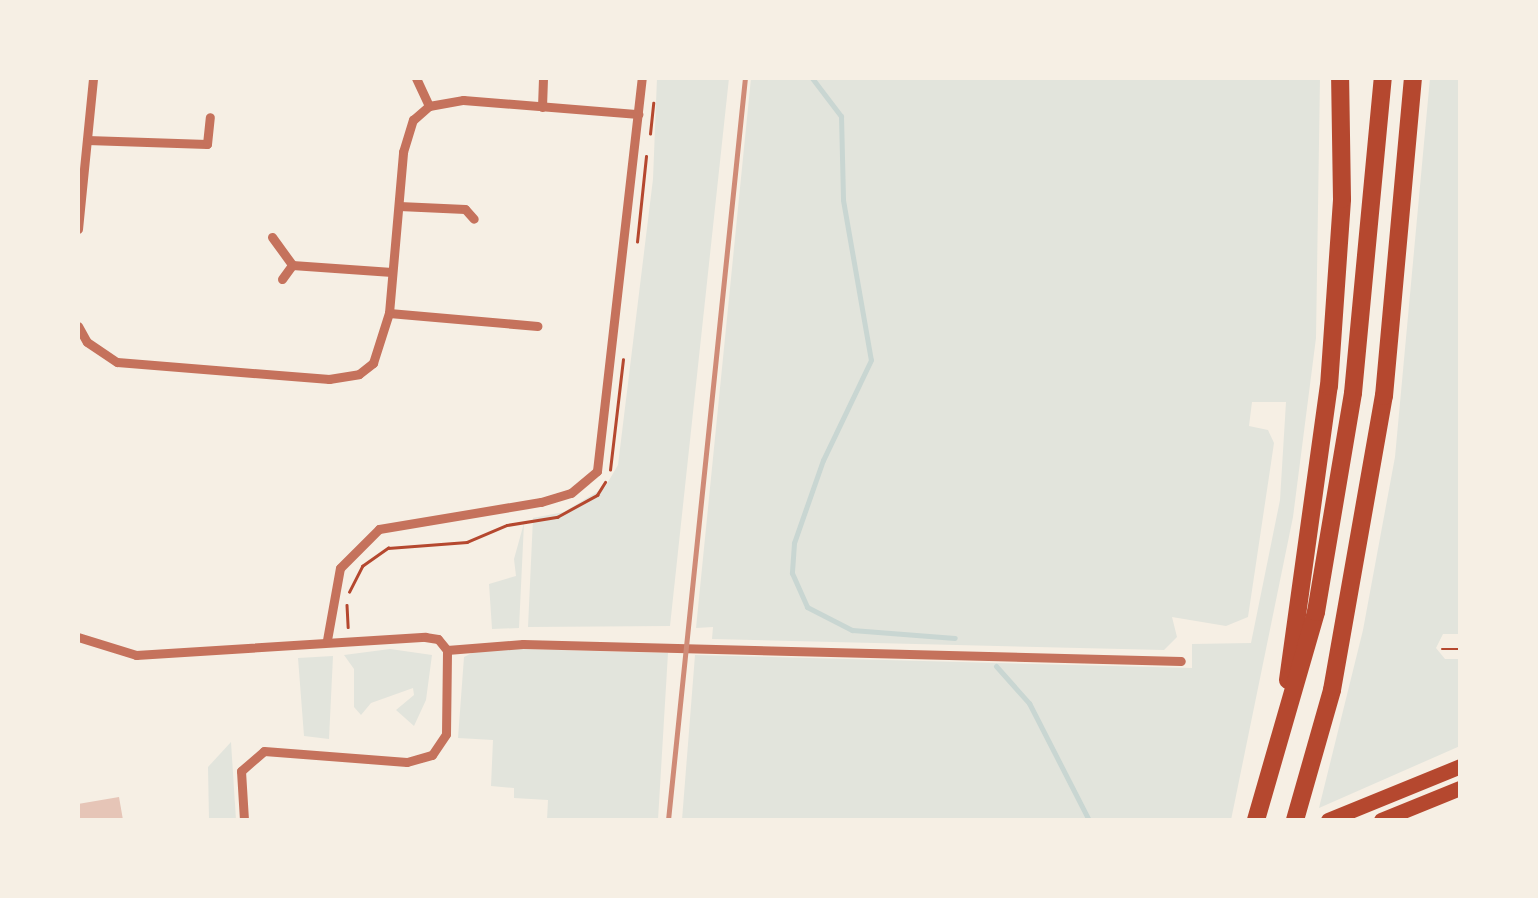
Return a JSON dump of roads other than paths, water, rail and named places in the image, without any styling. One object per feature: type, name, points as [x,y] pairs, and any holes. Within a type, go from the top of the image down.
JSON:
[{"type":"highway","points":[[1280,746],[1329,386],[1342,198],[1340,78]]},
{"type":"highway","points":[[1256,820],[1316,612],[1353,393],[1382,78]]},
{"type":"highway","points":[[1295,820],[1332,690],[1384,396],[1412,78]]},
{"type":"main road","points":[[1328,820],[1460,766]]},
{"type":"main road","points":[[1380,820],[1460,788]]},
{"type":"street","points":[[78,229],[93,78]]},
{"type":"street","points":[[416,78],[429,106]]},
{"type":"street","points":[[542,107],[543,78]]},
{"type":"street","points":[[327,640],[340,568],[378,529],[541,502],[571,494],[597,471],[642,78]]},
{"type":"street","points":[[78,326],[87,342],[117,362],[342,379],[373,362],[388,313],[406,134],[429,106],[463,100],[638,114]]},
{"type":"street","points":[[87,140],[207,144],[210,117]]},
{"type":"street","points":[[399,206],[465,209],[474,219]]},
{"type":"street","points":[[272,237],[292,264],[392,272]]},
{"type":"street","points":[[282,279],[292,264]]},
{"type":"street","points":[[388,313],[537,326]]},
{"type":"street","points":[[78,637],[136,655],[327,640],[438,639],[447,650],[446,734],[432,755],[407,762],[264,751],[241,771],[244,820]]},
{"type":"street","points":[[447,650],[454,644],[652,646],[1181,661]]},
{"type":"waterway","points":[[812,78],[841,116],[843,200],[871,360],[823,460],[794,543],[792,573],[807,607],[852,630],[955,638]]},
{"type":"waterway","points":[[996,666],[1029,703],[1089,820]]},
{"type":"railway","points":[[668,820],[745,78]]}]
